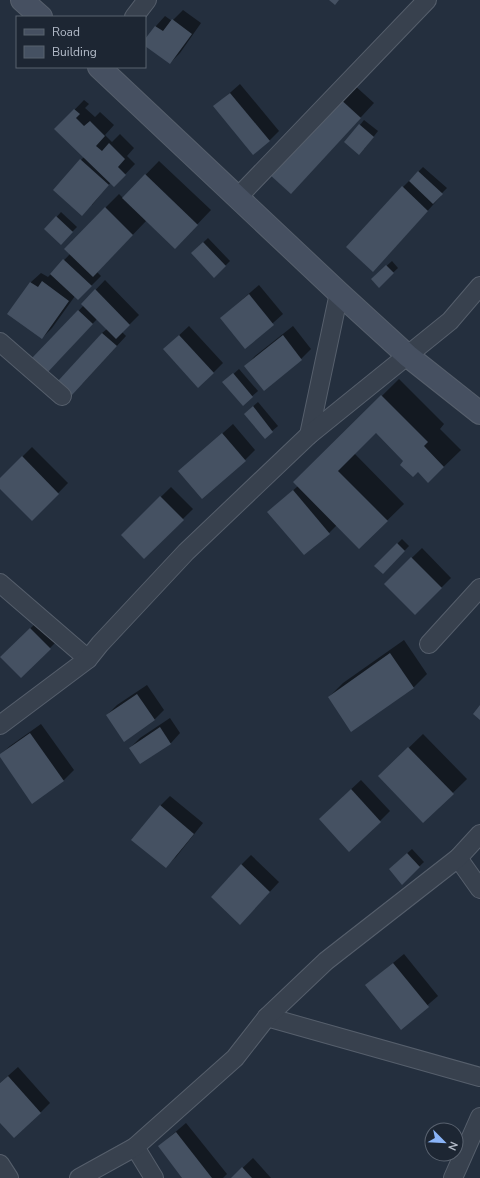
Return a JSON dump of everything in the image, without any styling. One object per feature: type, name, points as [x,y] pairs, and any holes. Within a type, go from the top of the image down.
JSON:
[{"type":"street","points":[[22,0],[40,16]]},
{"type":"street","points":[[135,16],[147,0]]},
{"type":"street","points":[[238,197],[427,0]]},
{"type":"street","points":[[100,68],[408,356],[480,413]]},
{"type":"street","points":[[0,725],[88,660],[100,644],[186,552],[309,435],[450,321],[480,286]]},
{"type":"street","points":[[309,435],[339,293]]},
{"type":"street","points":[[0,342],[62,396]]},
{"type":"street","points":[[0,583],[88,660]]},
{"type":"street","points":[[429,644],[480,588]]},
{"type":"street","points":[[79,1178],[135,1147],[235,1058],[266,1017],[326,961],[458,858],[480,834]]},
{"type":"street","points":[[458,858],[480,889]]},
{"type":"street","points":[[266,1017],[480,1077]]},
{"type":"street","points":[[453,1178],[480,1117]]},
{"type":"street","points":[[135,1147],[154,1178]]},
{"type":"street","points":[[0,1164],[9,1178]]},
{"type":"building","points":[[329,0],[339,0],[335,5]]},
{"type":"building","points":[[172,19],[192,34],[170,64],[146,47],[146,38],[155,26],[163,31]]},
{"type":"building","points":[[230,93],[270,141],[253,155],[213,106]]},
{"type":"building","points":[[338,97],[361,118],[291,194],[269,174]]},
{"type":"building","points":[[74,109],[80,114],[76,118],[84,126],[90,121],[105,136],[96,146],[102,151],[109,143],[125,159],[118,167],[126,175],[114,187],[54,129]]},
{"type":"building","points":[[359,124],[374,137],[359,155],[344,142]]},
{"type":"building","points":[[80,159],[109,185],[82,216],[53,190]]},
{"type":"building","points":[[418,171],[443,194],[433,204],[409,181]]},
{"type":"building","points":[[145,174],[198,225],[175,249],[122,198]]},
{"type":"building","points":[[402,186],[428,211],[373,272],[346,247]]},
{"type":"building","points":[[105,207],[133,235],[93,277],[64,249]]},
{"type":"building","points":[[56,216],[73,232],[61,245],[44,229]]},
{"type":"building","points":[[203,242],[226,266],[214,278],[191,253]]},
{"type":"building","points":[[63,259],[92,286],[78,300],[50,274]]},
{"type":"building","points":[[386,265],[394,273],[379,288],[371,279]]},
{"type":"building","points":[[42,281],[69,301],[42,339],[7,314],[30,282],[38,287]]},
{"type":"building","points":[[95,289],[130,325],[116,339],[81,304]]},
{"type":"building","points":[[249,294],[274,325],[245,349],[220,318]]},
{"type":"building","points":[[78,310],[93,324],[47,373],[32,358]]},
{"type":"building","points":[[102,333],[117,346],[72,395],[58,381]]},
{"type":"building","points":[[179,335],[214,373],[198,388],[163,349]]},
{"type":"building","points":[[283,335],[302,360],[264,391],[244,366]]},
{"type":"building","points":[[233,373],[253,397],[243,406],[222,382]]},
{"type":"building","points":[[381,395],[428,442],[424,446],[444,467],[428,483],[418,472],[413,477],[400,465],[403,461],[376,433],[338,471],[388,521],[359,549],[293,482]]},
{"type":"building","points":[[253,406],[273,432],[265,439],[244,414]]},
{"type":"building","points":[[222,433],[246,461],[202,499],[178,471]]},
{"type":"building","points":[[22,456],[59,494],[32,521],[0,489],[0,478]]},
{"type":"building","points":[[293,490],[330,534],[304,555],[267,512]]},
{"type":"building","points":[[160,496],[184,520],[144,559],[121,535]]},
{"type":"building","points":[[397,543],[405,551],[383,574],[374,566]]},
{"type":"building","points":[[411,557],[442,588],[415,615],[384,584]]},
{"type":"building","points":[[30,628],[51,649],[21,678],[0,657]]},
{"type":"building","points":[[390,653],[414,688],[351,732],[328,697]]},
{"type":"building","points":[[137,694],[155,720],[124,742],[106,715]]},
{"type":"building","points":[[480,705],[480,720],[473,714]]},
{"type":"building","points":[[160,727],[171,744],[140,764],[129,748]]},
{"type":"building","points":[[30,733],[64,781],[32,804],[0,757],[0,754]]},
{"type":"building","points":[[408,747],[454,794],[423,823],[378,776]]},
{"type":"building","points":[[351,789],[381,822],[349,852],[319,819]]},
{"type":"building","points":[[160,805],[194,834],[166,868],[131,840]]},
{"type":"building","points":[[407,853],[420,867],[402,885],[389,869]]},
{"type":"building","points":[[241,864],[270,892],[240,925],[211,897]]},
{"type":"building","points":[[393,963],[429,1007],[401,1030],[365,985]]},
{"type":"building","points":[[8,1076],[41,1113],[14,1138],[0,1123],[0,1083]]},
{"type":"building","points":[[176,1132],[212,1178],[182,1178],[158,1146]]},
{"type":"building","points":[[242,1167],[252,1178],[231,1178]]}]
